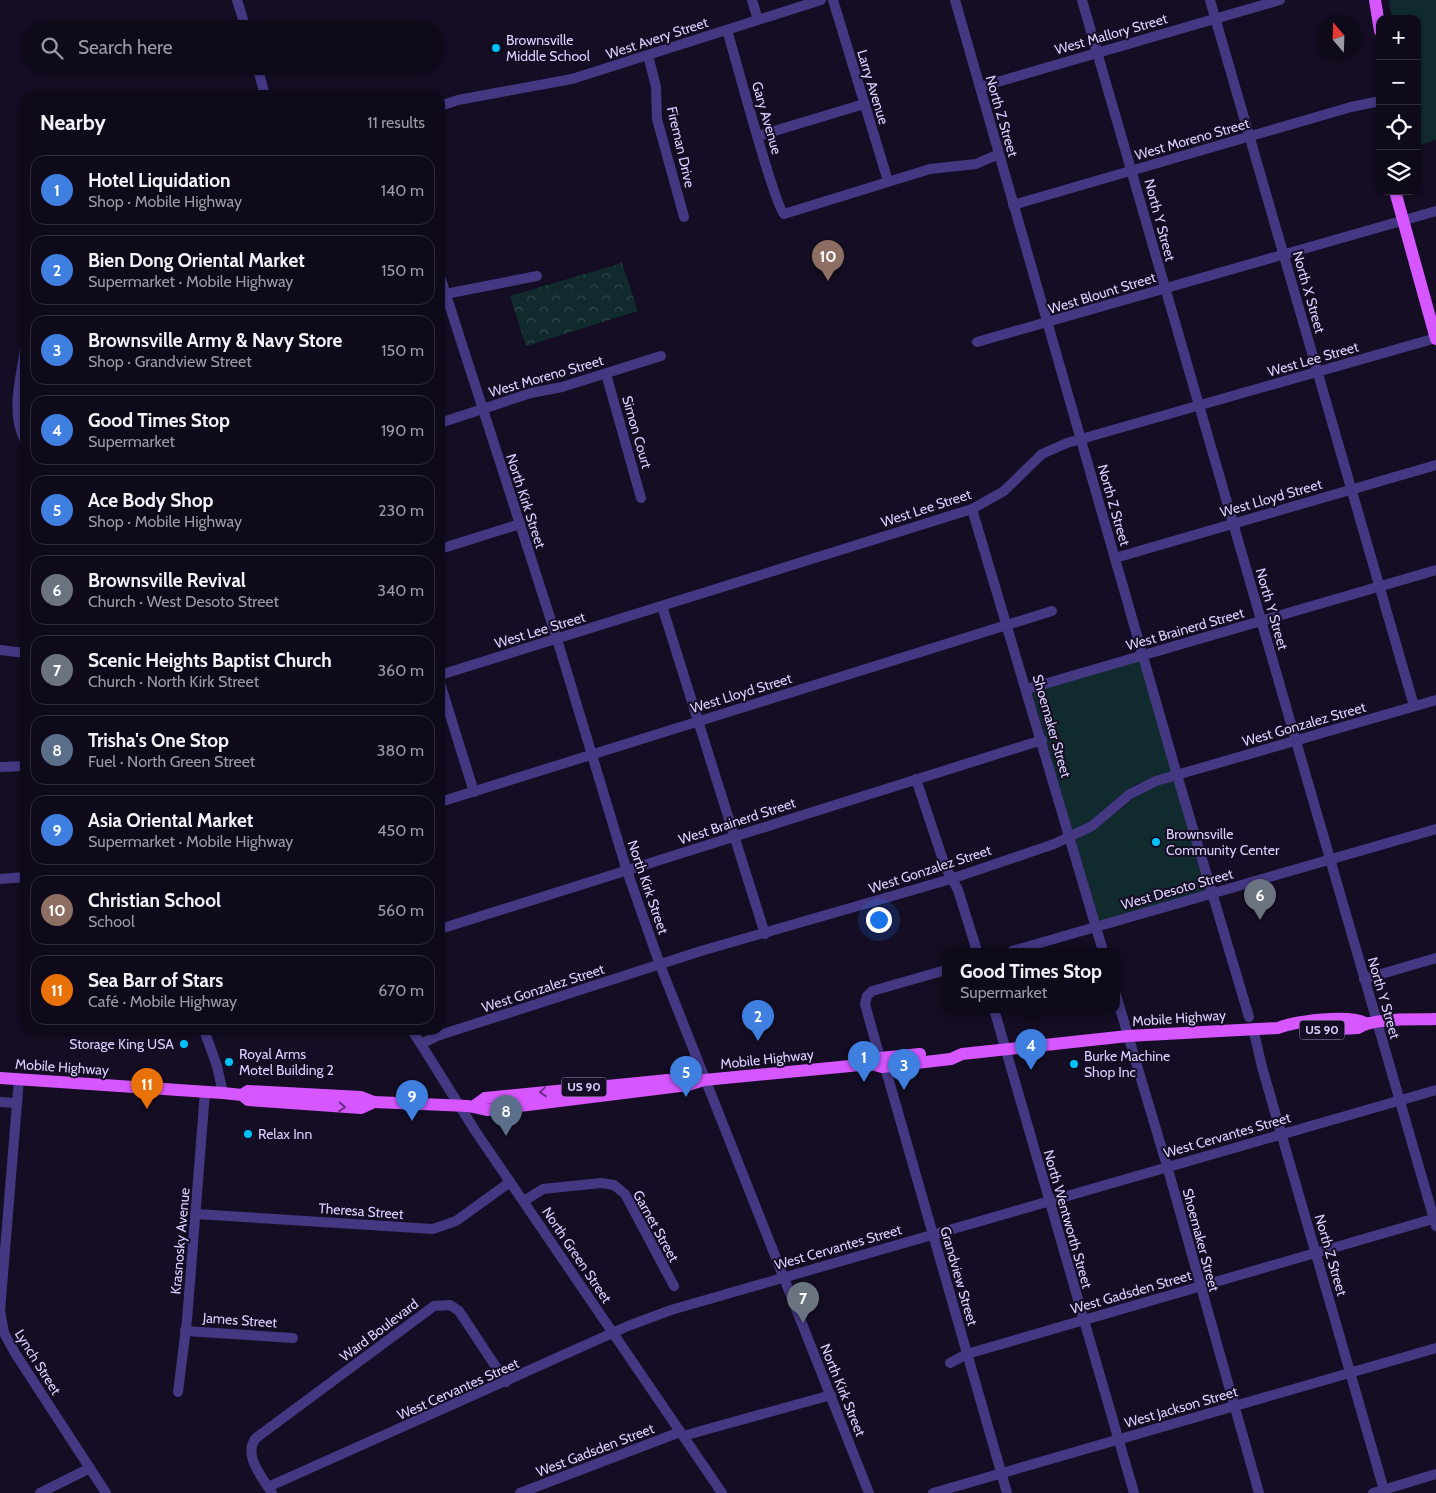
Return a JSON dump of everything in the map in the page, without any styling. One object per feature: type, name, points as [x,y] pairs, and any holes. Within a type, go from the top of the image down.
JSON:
[{"type":"main road","points":[[1375,0],[1377,15]]},
{"type":"main road","points":[[1396,195],[1436,339]]},
{"type":"main road","name":"Mobile Highway","points":[[0,1078],[242,1095],[248,1091],[272,1092],[361,1097],[374,1102],[474,1106],[486,1098],[623,1083],[687,1079],[700,1080],[879,1063],[950,1051],[962,1054],[1251,1023],[1278,1028],[1290,1024],[1337,1020],[1358,1019],[1371,1022],[1436,1019]]},
{"type":"street","points":[[238,0],[244,20]]},
{"type":"street","points":[[752,0],[758,20]]},
{"type":"street","name":"West Avery Street","points":[[445,104],[458,100],[562,81],[821,0]]},
{"type":"street","name":"Larry Avenue","points":[[833,0],[888,181]]},
{"type":"street","name":"North Z Street","points":[[955,0],[1384,1490]]},
{"type":"street","name":"North Y Street","points":[[1082,0],[1364,979],[1371,1022],[1399,1100],[1435,1221]]},
{"type":"street","name":"North X Street","points":[[1210,0],[1414,706]]},
{"type":"street","name":"West Mallory Street","points":[[980,87],[1280,0]]},
{"type":"street","name":"Gary Avenue","points":[[727,30],[782,213],[792,213],[888,181]]},
{"type":"street","name":"Fireman Drive","points":[[648,54],[656,88],[657,119],[684,217]]},
{"type":"street","points":[[259,75],[264,90]]},
{"type":"street","name":"West Moreno Street","points":[[1013,205],[1249,136],[1376,102]]},
{"type":"street","points":[[758,136],[864,104]]},
{"type":"street","points":[[888,181],[930,169],[976,164],[999,154]]},
{"type":"street","name":"West Blount Street","points":[[977,342],[1047,324],[1436,210]]},
{"type":"street","points":[[445,294],[537,276]]},
{"type":"street","name":"North Kirk Street","points":[[445,300],[557,639],[627,871],[700,1080],[831,1395],[869,1493]]},
{"type":"street","name":"West Lee Street","points":[[445,673],[972,509],[1004,490],[1042,454],[1081,440],[1436,339]]},
{"type":"street","name":"West Moreno Street","points":[[445,421],[531,393],[606,374],[661,356]]},
{"type":"street","name":"Simon Court","points":[[606,374],[641,498]]},
{"type":"street","points":[[20,383],[17,404],[20,418]]},
{"type":"street","name":"West Lloyd Street","points":[[1115,558],[1436,465]]},
{"type":"street","name":"Shoemaker Street","points":[[972,509],[1008,624],[1102,948]]},
{"type":"street","points":[[445,547],[520,524]]},
{"type":"street","name":"West Brainerd Street","points":[[1027,689],[1436,570]]},
{"type":"street","points":[[662,606],[765,934]]},
{"type":"street","name":"West Lloyd Street","points":[[445,801],[1052,611]]},
{"type":"street","points":[[0,650],[20,652]]},
{"type":"street","points":[[445,699],[474,792]]},
{"type":"street","name":"West Gonzalez Street","points":[[445,1033],[660,965],[951,879],[1070,837],[1092,826],[1138,788],[1436,700]]},
{"type":"street","name":"West Brainerd Street","points":[[445,927],[1042,740]]},
{"type":"street","points":[[0,767],[20,766]]},
{"type":"street","points":[[916,779],[951,879],[958,890],[976,948]]},
{"type":"street","name":"West Desoto Street","points":[[1022,948],[1436,829]]},
{"type":"street","points":[[0,879],[20,877]]},
{"type":"street","points":[[1364,979],[1436,958]]},
{"type":"street","name":"Grandview Street","points":[[942,971],[872,991],[867,996],[866,1004],[879,1063],[932,1234],[1007,1493]]},
{"type":"street","name":"Shoemaker Street","points":[[1120,1009],[1167,1166],[1199,1286],[1259,1493]]},
{"type":"street","name":"North Wentworth Street","points":[[995,1013],[1134,1493]]},
{"type":"street","points":[[206,1035],[217,1066],[223,1093]]},
{"type":"street","name":"North Green Street","points":[[415,1035],[510,1182],[722,1493]]},
{"type":"street","name":"West Gonzalez Street","points":[[421,1044],[440,1035]]},
{"type":"street","name":"Lynch Street","points":[[18,1079],[0,1311],[2,1334],[106,1493]]},
{"type":"street","name":"West Cervantes Street","points":[[270,1490],[613,1334],[677,1308],[1436,1090]]},
{"type":"street","name":"Krasnosky Avenue","points":[[178,1392],[206,1092]]},
{"type":"street","points":[[0,1102],[15,1103]]},
{"type":"street","name":"Theresa Street","points":[[196,1214],[433,1229],[456,1221],[510,1182]]},
{"type":"street","name":"Garnet Street","points":[[524,1201],[543,1189],[601,1183],[614,1185],[624,1194],[674,1286]]},
{"type":"street","name":"West Gadsden Street","points":[[950,1363],[967,1354],[1199,1286],[1435,1221]]},
{"type":"street","name":"Ward Boulevard","points":[[270,1490],[252,1459],[252,1444],[256,1438],[430,1309],[440,1304],[450,1305],[459,1311],[506,1382]]},
{"type":"street","name":"James Street","points":[[185,1331],[294,1338]]},
{"type":"street","name":"West Jackson Street","points":[[933,1493],[1436,1348]]},
{"type":"street","name":"West Gadsden Street","points":[[520,1493],[681,1434],[831,1395]]},
{"type":"street","points":[[40,1493],[90,1468]]},
{"type":"street","points":[[1372,1493],[1436,1474]]},
{"type":"green space","points":[[1389,0],[1436,0],[1436,140],[1421,145],[1421,15],[1391,15]]},
{"type":"green space","points":[[622,263],[638,311],[526,346],[510,296]]},
{"type":"green space","points":[[1140,660],[1172,772],[1136,784],[1090,822],[1072,831],[1032,692]]},
{"type":"green space","points":[[1175,780],[1207,890],[1099,922],[1075,839],[1094,830],[1144,790]]},
{"type":"place","name":"Brownsville Middle School","points":[[496,48]]},
{"type":"place","name":"Christian School","points":[[828,281]]},
{"type":"place","name":"Brownsville Community Center","points":[[1156,842]]},
{"type":"place","name":"Brownsville Revival","points":[[1260,920]]},
{"type":"place","name":"Bien Dong Oriental Market","points":[[758,1041]]},
{"type":"place","name":"Storage King USA","points":[[184,1044]]},
{"type":"place","name":"Royal Arms Motel Building 2","points":[[229,1062]]},
{"type":"place","name":"Burke Machine Shop Inc","points":[[1074,1064]]},
{"type":"place","name":"Good Times Stop","points":[[1031,1070]]},
{"type":"place","name":"Hotel Liquidation","points":[[864,1082]]},
{"type":"place","name":"Brownsville Army & Navy Store","points":[[904,1090]]},
{"type":"place","name":"Ace Body Shop","points":[[686,1097]]},
{"type":"place","name":"Sea Barr of Stars","points":[[147,1109]]},
{"type":"place","name":"Asia Oriental Market","points":[[412,1121]]},
{"type":"place","name":"Relax Inn","points":[[248,1134]]},
{"type":"place","name":"Trisha's One Stop","points":[[506,1136]]},
{"type":"place","name":"Scenic Heights Baptist Church","points":[[803,1323]]}]
